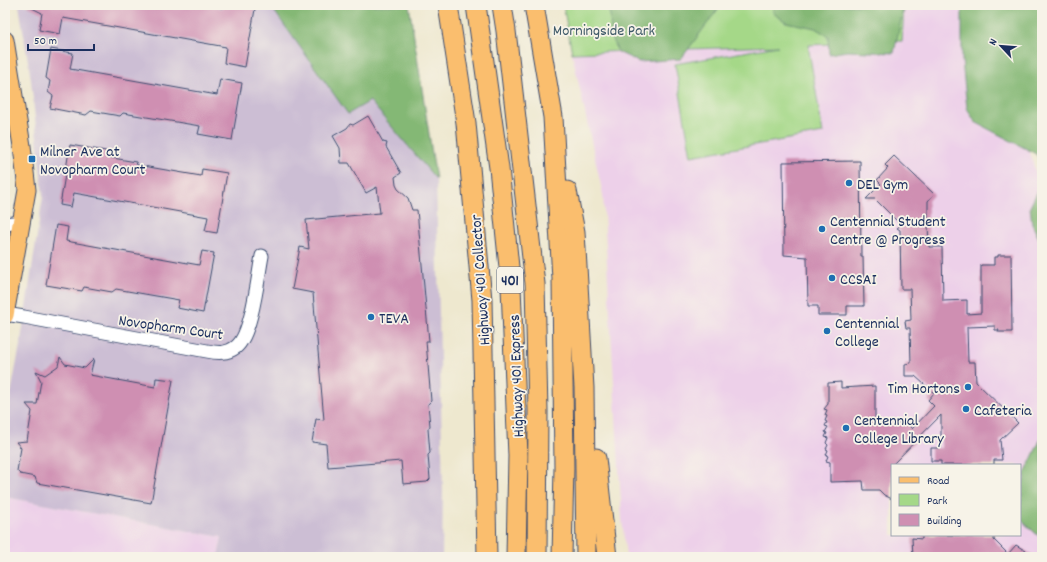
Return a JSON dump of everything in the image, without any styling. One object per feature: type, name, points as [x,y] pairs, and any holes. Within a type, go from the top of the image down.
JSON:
[{"type":"highway","name":"Highway 401 Collector","points":[[448,5],[466,123],[482,300],[487,557]]},
{"type":"highway","name":"Highway 401 Express","points":[[476,5],[499,168],[511,287],[518,456],[516,557]]},
{"type":"highway","name":"Highway 401 Express","points":[[502,5],[535,284],[538,411],[537,557]]},
{"type":"highway","points":[[534,5],[553,117],[575,232],[584,388],[586,557]]},
{"type":"highway","points":[[553,117],[562,279],[564,468],[562,557]]},
{"type":"highway","points":[[584,388],[592,421],[607,557]]},
{"type":"highway","points":[[480,557],[487,509]]},
{"type":"main road","points":[[5,40],[22,146],[26,190],[13,223],[5,315]]},
{"type":"street","name":"Novopharm Court","points":[[5,315],[24,317],[219,353],[229,351],[237,346],[248,328],[250,316],[254,306],[262,256]]},
{"type":"shaded area","points":[[19,5],[270,5],[348,113],[370,101],[436,179],[443,492],[442,557],[218,557],[222,537],[5,497],[5,424],[21,340],[43,196],[31,80]]},
{"type":"shaded area","name":"Centennial College","points":[[904,5],[990,5],[1042,196],[1042,557],[626,557],[622,519],[603,195],[572,53],[902,41]]},
{"type":"shaded area","points":[[5,497],[222,537],[218,557],[5,557]]},
{"type":"green space","points":[[270,5],[409,5],[436,179],[370,101],[348,114]]},
{"type":"green space","name":"Morningside Park","points":[[563,5],[904,5],[902,41],[808,45],[823,133],[691,156],[675,64],[778,46],[572,53]]},
{"type":"green space","points":[[607,5],[721,5],[681,59],[639,62],[618,52],[611,38],[610,15]]},
{"type":"green space","points":[[773,5],[904,5],[894,53],[847,51],[829,54],[828,36],[815,28],[786,22],[773,13]]},
{"type":"green space","points":[[962,5],[1042,5],[1042,245],[1032,224],[1030,207],[1039,188],[1039,159],[1036,154],[975,122],[967,108],[962,61]]},
{"type":"green space","points":[[1042,436],[1042,539],[1021,520],[1021,502],[1025,473]]},
{"type":"building","points":[[26,5],[208,5],[222,8],[223,5],[232,5],[255,9],[245,67],[224,63],[226,47],[63,18],[60,34],[39,30],[42,13]]},
{"type":"building","points":[[51,49],[73,53],[70,69],[217,95],[220,79],[242,83],[232,140],[198,134],[200,126],[123,113],[120,116],[91,111],[86,115],[50,108],[53,96],[48,92],[50,81],[46,78]]},
{"type":"building","name":"TEVA","points":[[368,116],[383,142],[387,143],[386,147],[401,173],[395,177],[398,189],[408,198],[412,210],[417,210],[429,341],[426,341],[431,401],[428,404],[430,426],[428,429],[430,453],[428,455],[430,479],[427,482],[403,484],[401,461],[328,467],[326,444],[312,442],[316,419],[324,420],[313,293],[292,289],[300,247],[309,249],[306,220],[380,213],[377,187],[366,193],[349,163],[341,163],[340,148],[333,136],[347,128],[350,124],[353,125]]},
{"type":"building","points":[[70,145],[106,151],[107,157],[136,162],[137,165],[201,176],[202,169],[227,173],[217,233],[205,231],[208,217],[74,193],[71,207],[60,205]]},
{"type":"building","points":[[894,156],[934,194],[928,201],[928,219],[931,222],[928,225],[929,247],[942,247],[943,301],[967,300],[967,314],[981,313],[981,265],[994,265],[994,257],[998,257],[998,255],[1011,255],[1012,332],[998,332],[999,330],[995,330],[995,326],[967,327],[968,362],[975,362],[976,382],[1018,423],[1000,440],[1002,460],[994,460],[994,464],[941,464],[941,461],[931,461],[931,448],[941,448],[941,415],[893,464],[891,464],[891,498],[879,490],[864,490],[863,481],[830,482],[830,462],[826,461],[828,450],[826,449],[828,445],[826,443],[828,438],[825,437],[827,433],[825,432],[828,427],[825,426],[827,422],[825,421],[827,416],[825,415],[827,410],[824,409],[828,404],[828,383],[841,382],[841,388],[875,386],[875,424],[907,423],[912,429],[934,406],[928,400],[934,393],[915,376],[905,376],[905,364],[911,363],[910,328],[906,328],[905,321],[911,320],[910,289],[901,289],[900,230],[897,228],[901,225],[875,199],[866,199],[881,184],[877,180],[888,168],[885,165]]},
{"type":"building","name":"Centennial Student Centre @ Progress","points":[[860,161],[861,256],[863,256],[864,306],[847,306],[847,315],[818,315],[818,306],[808,306],[807,257],[784,255],[783,162]]},
{"type":"building","points":[[56,225],[68,227],[66,241],[199,265],[202,251],[214,253],[203,313],[177,308],[179,300],[116,289],[112,292],[84,287],[82,291],[46,285]]},
{"type":"building","points":[[60,357],[65,364],[85,368],[94,359],[90,375],[155,387],[156,378],[173,380],[151,503],[37,483],[35,477],[20,474],[17,471],[21,448],[16,442],[27,441],[32,411],[26,404],[37,404],[41,381],[36,371],[45,375],[58,366]]},
{"type":"building","points":[[922,536],[994,536],[994,540],[1008,554],[1016,545],[1036,557],[913,557],[912,538],[922,539]]},
{"type":"place","name":"Milner Ave at Novopharm Court","points":[[32,159]]},
{"type":"place","name":"DEL Gym","points":[[849,183]]},
{"type":"place","name":"Centennial Student Centre @ Progress","points":[[822,229]]},
{"type":"place","name":"CCSAI","points":[[832,278]]},
{"type":"place","name":"TEVA","points":[[371,317]]},
{"type":"place","name":"Centennial College","points":[[827,331]]},
{"type":"place","name":"Tim Hortons","points":[[968,387]]},
{"type":"place","name":"Cafeteria","points":[[966,409]]},
{"type":"place","name":"Centennial College Library","points":[[846,428]]}]
